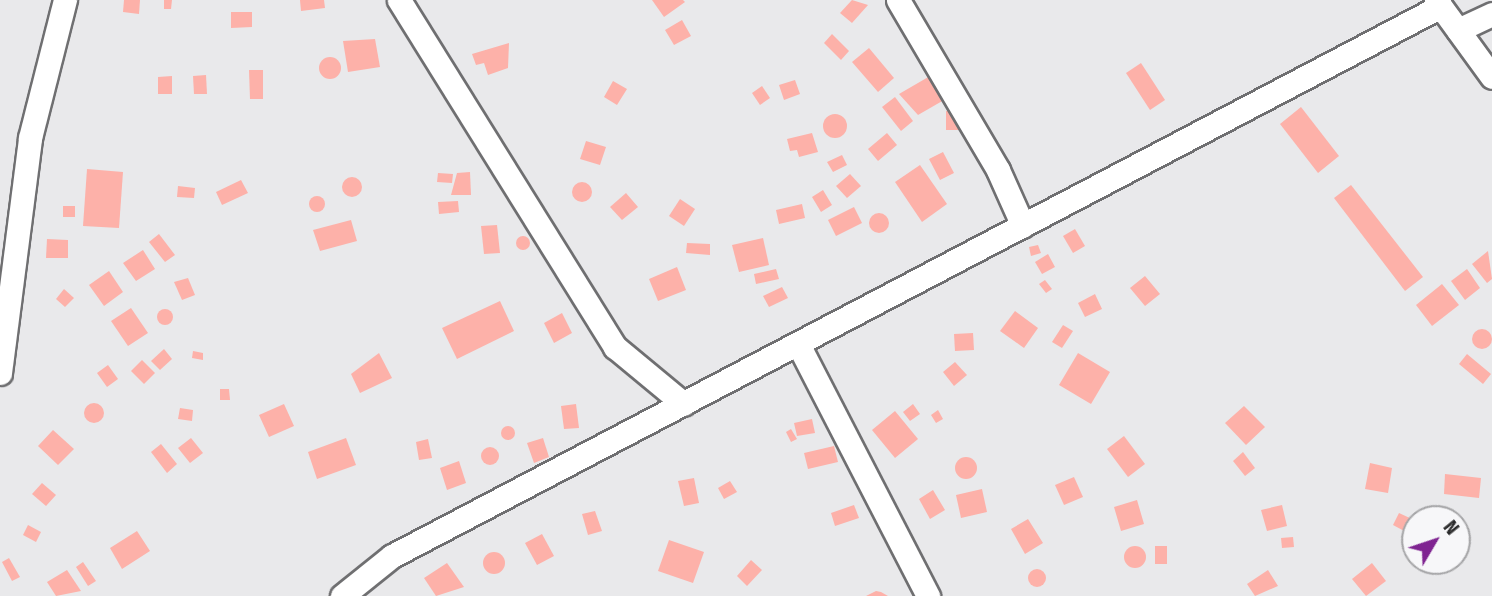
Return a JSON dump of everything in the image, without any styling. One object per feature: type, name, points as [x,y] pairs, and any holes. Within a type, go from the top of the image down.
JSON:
[{"type":"street","points":[[0,373],[30,138],[65,0]]},
{"type":"street","points":[[399,0],[615,347],[684,404]]},
{"type":"street","points":[[898,0],[998,170],[1023,226]]},
{"type":"street","points":[[342,596],[392,556],[1023,226],[1438,3],[1492,77]]},
{"type":"street","points":[[1458,30],[1492,14]]},
{"type":"street","points":[[798,344],[928,596]]},
{"type":"building","points":[[124,0],[140,0],[139,14],[123,12]]},
{"type":"building","points":[[164,0],[172,0],[171,9],[164,9]]},
{"type":"building","points":[[300,0],[324,0],[325,8],[301,11]]},
{"type":"building","points":[[652,0],[683,0],[685,2],[664,17]]},
{"type":"building","points":[[852,0],[868,5],[852,23],[840,13]]},
{"type":"building","points":[[231,12],[252,12],[252,27],[231,28]]},
{"type":"building","points":[[682,20],[691,36],[674,45],[665,30]]},
{"type":"building","points":[[832,34],[849,51],[841,60],[824,43]]},
{"type":"building","points":[[375,39],[380,67],[348,72],[343,41]]},
{"type":"building","points":[[509,43],[508,68],[488,75],[484,63],[476,65],[472,54]]},
{"type":"building","points":[[869,48],[894,78],[878,92],[852,62]]},
{"type":"building","points":[[326,57],[334,57],[341,64],[341,72],[334,79],[326,79],[319,72],[319,64]]},
{"type":"building","points":[[1141,63],[1165,100],[1150,110],[1126,73]]},
{"type":"building","points":[[249,70],[263,70],[263,99],[250,99]]},
{"type":"building","points":[[206,75],[207,94],[194,94],[193,76]]},
{"type":"building","points":[[172,76],[172,94],[158,94],[158,77]]},
{"type":"building","points":[[930,76],[944,100],[918,115],[899,94]]},
{"type":"building","points":[[795,80],[800,94],[784,100],[779,85]]},
{"type":"building","points":[[613,81],[627,89],[617,105],[604,97]]},
{"type":"building","points":[[762,86],[770,98],[760,105],[752,93]]},
{"type":"building","points":[[895,97],[913,121],[901,131],[882,107]]},
{"type":"building","points":[[1301,107],[1339,156],[1318,173],[1280,124]]},
{"type":"building","points":[[946,111],[965,112],[965,130],[946,130]]},
{"type":"building","points":[[835,114],[846,121],[847,126],[840,137],[835,138],[824,131],[823,126],[830,115]]},
{"type":"building","points":[[812,133],[818,152],[799,157],[797,150],[790,151],[787,139]]},
{"type":"building","points":[[887,133],[897,145],[878,161],[868,149]]},
{"type":"building","points":[[586,141],[606,147],[600,165],[580,159]]},
{"type":"building","points":[[943,152],[954,173],[940,180],[929,159]]},
{"type":"building","points":[[842,155],[847,165],[833,172],[827,162]]},
{"type":"building","points":[[920,165],[947,204],[922,222],[895,182]]},
{"type":"building","points":[[87,169],[123,172],[119,228],[83,226]]},
{"type":"building","points":[[470,172],[471,195],[451,195],[457,173]]},
{"type":"building","points":[[438,173],[453,174],[452,183],[437,182]]},
{"type":"building","points":[[850,174],[861,186],[847,198],[836,186]]},
{"type":"building","points":[[352,177],[359,180],[362,187],[359,194],[352,197],[345,194],[342,187],[345,180]]},
{"type":"building","points":[[241,180],[248,193],[222,205],[216,192]]},
{"type":"building","points":[[582,182],[589,185],[592,192],[589,199],[582,202],[575,199],[572,192],[575,185]]},
{"type":"building","points":[[1351,185],[1423,277],[1405,291],[1334,198]]},
{"type":"building","points":[[178,186],[195,188],[194,198],[177,197]]},
{"type":"building","points":[[823,190],[832,205],[821,212],[812,197]]},
{"type":"building","points":[[626,193],[638,207],[622,220],[610,207]]},
{"type":"building","points":[[317,196],[325,204],[317,212],[309,204]]},
{"type":"building","points":[[680,199],[695,209],[684,226],[669,216]]},
{"type":"building","points":[[458,201],[459,212],[439,214],[438,202]]},
{"type":"building","points":[[802,204],[805,218],[779,224],[776,210]]},
{"type":"building","points":[[63,206],[75,206],[75,217],[63,217]]},
{"type":"building","points":[[854,207],[862,223],[836,236],[828,220]]},
{"type":"building","points":[[879,213],[886,216],[889,223],[886,230],[879,233],[872,230],[869,223],[872,216]]},
{"type":"building","points":[[351,220],[357,241],[320,251],[313,230]]},
{"type":"building","points":[[497,225],[500,253],[484,254],[481,226]]},
{"type":"building","points":[[1075,229],[1085,246],[1073,253],[1063,236]]},
{"type":"building","points":[[159,234],[175,255],[165,262],[149,242]]},
{"type":"building","points":[[520,236],[526,236],[530,243],[526,250],[520,250],[516,246],[516,240]]},
{"type":"building","points":[[763,238],[769,265],[739,272],[732,245]]},
{"type":"building","points":[[47,239],[68,240],[68,258],[46,258]]},
{"type":"building","points":[[687,243],[710,244],[710,255],[686,253]]},
{"type":"building","points":[[1038,245],[1041,253],[1031,256],[1029,247]]},
{"type":"building","points":[[143,250],[155,269],[136,281],[123,263]]},
{"type":"building","points":[[1488,251],[1492,279],[1487,283],[1472,264]]},
{"type":"building","points":[[1048,254],[1055,267],[1042,274],[1035,262]]},
{"type":"building","points":[[677,267],[686,290],[658,301],[649,279]]},
{"type":"building","points":[[776,269],[779,279],[756,284],[754,274]]},
{"type":"building","points":[[1467,269],[1480,288],[1465,300],[1451,281]]},
{"type":"building","points":[[109,271],[123,292],[104,306],[89,285]]},
{"type":"building","points":[[1145,276],[1160,294],[1145,306],[1130,288]]},
{"type":"building","points":[[188,278],[195,295],[182,300],[174,282]]},
{"type":"building","points":[[1045,280],[1052,289],[1046,293],[1039,284]]},
{"type":"building","points":[[1442,284],[1459,305],[1432,326],[1416,305]]},
{"type":"building","points":[[782,287],[788,298],[769,307],[763,296]]},
{"type":"building","points":[[64,289],[74,298],[65,307],[56,299]]},
{"type":"building","points":[[1095,294],[1102,309],[1085,317],[1078,303]]},
{"type":"building","points":[[500,301],[514,331],[457,359],[442,328]]},
{"type":"building","points":[[131,308],[148,333],[128,346],[111,321]]},
{"type":"building","points":[[165,309],[171,311],[171,323],[165,325],[159,323],[157,317],[159,311]]},
{"type":"building","points":[[1015,311],[1038,328],[1024,348],[1000,331]]},
{"type":"building","points":[[562,313],[572,333],[554,343],[544,323]]},
{"type":"building","points":[[1063,325],[1073,331],[1062,348],[1052,342]]},
{"type":"building","points":[[1482,329],[1489,332],[1492,339],[1489,346],[1482,349],[1475,346],[1472,339],[1475,332]]},
{"type":"building","points":[[973,333],[974,350],[955,351],[954,334]]},
{"type":"building","points":[[164,349],[172,359],[160,370],[151,361]]},
{"type":"building","points":[[193,351],[203,353],[203,360],[192,358]]},
{"type":"building","points":[[379,353],[392,378],[360,393],[351,374]]},
{"type":"building","points":[[1078,353],[1110,372],[1091,404],[1059,385]]},
{"type":"building","points":[[1467,354],[1491,374],[1483,384],[1459,364]]},
{"type":"building","points":[[142,360],[155,373],[144,384],[131,371]]},
{"type":"building","points":[[955,362],[967,375],[954,386],[943,372]]},
{"type":"building","points":[[108,365],[118,379],[107,387],[97,373]]},
{"type":"building","points":[[220,389],[229,389],[230,400],[220,400]]},
{"type":"building","points":[[94,403],[101,406],[104,413],[101,420],[94,423],[87,420],[84,413],[87,406]]},
{"type":"building","points":[[284,404],[294,426],[269,437],[259,415]]},
{"type":"building","points":[[576,404],[579,428],[564,429],[561,406]]},
{"type":"building","points":[[913,404],[920,414],[910,421],[903,412]]},
{"type":"building","points":[[1244,406],[1265,427],[1246,445],[1225,423]]},
{"type":"building","points":[[180,408],[193,410],[192,421],[178,419]]},
{"type":"building","points":[[938,410],[943,419],[936,423],[931,415]]},
{"type":"building","points":[[895,411],[918,439],[895,458],[872,430]]},
{"type":"building","points":[[812,419],[815,433],[797,436],[794,423]]},
{"type":"building","points":[[505,426],[511,426],[515,433],[511,440],[505,440],[501,436],[501,430]]},
{"type":"building","points":[[791,429],[797,439],[791,442],[786,432]]},
{"type":"building","points":[[53,430],[74,449],[58,465],[38,446]]},
{"type":"building","points":[[1124,436],[1145,464],[1128,477],[1107,449]]},
{"type":"building","points":[[191,438],[203,453],[190,463],[178,448]]},
{"type":"building","points":[[346,438],[356,465],[317,479],[308,452]]},
{"type":"building","points":[[543,438],[549,457],[534,463],[527,443]]},
{"type":"building","points":[[428,439],[432,458],[419,460],[416,442]]},
{"type":"building","points":[[161,444],[177,464],[167,473],[151,452]]},
{"type":"building","points":[[834,446],[838,462],[808,469],[804,453]]},
{"type":"building","points":[[490,447],[496,450],[499,456],[496,462],[490,465],[484,462],[481,456],[484,450]]},
{"type":"building","points":[[1243,452],[1255,468],[1245,476],[1233,461]]},
{"type":"building","points":[[966,457],[974,460],[977,468],[974,476],[966,479],[958,476],[955,468],[958,460]]},
{"type":"building","points":[[459,461],[466,483],[447,490],[440,468]]},
{"type":"building","points":[[1370,463],[1392,468],[1388,493],[1365,489]]},
{"type":"building","points":[[1445,474],[1481,478],[1479,498],[1444,494]]},
{"type":"building","points":[[1074,477],[1083,497],[1064,505],[1055,485]]},
{"type":"building","points":[[694,478],[699,503],[684,506],[678,481]]},
{"type":"building","points":[[730,481],[737,492],[724,499],[718,488]]},
{"type":"building","points":[[42,483],[56,495],[46,506],[32,494]]},
{"type":"building","points":[[982,489],[987,512],[961,518],[956,495]]},
{"type":"building","points":[[933,490],[945,510],[930,519],[919,499]]},
{"type":"building","points":[[1137,500],[1144,524],[1121,531],[1114,507]]},
{"type":"building","points":[[854,505],[859,518],[835,526],[831,513]]},
{"type":"building","points":[[1282,505],[1287,526],[1267,531],[1261,510]]},
{"type":"building","points":[[595,511],[602,531],[588,535],[582,514]]},
{"type":"building","points":[[1399,513],[1401,514],[1401,529],[1393,525]]},
{"type":"building","points":[[1028,519],[1043,543],[1025,554],[1011,529]]},
{"type":"building","points":[[28,525],[41,532],[36,542],[23,535]]},
{"type":"building","points":[[137,531],[150,551],[122,569],[110,548]]},
{"type":"building","points":[[542,534],[554,556],[537,565],[525,543]]},
{"type":"building","points":[[1293,537],[1294,547],[1282,548],[1281,538]]},
{"type":"building","points":[[669,540],[704,552],[693,583],[658,571]]},
{"type":"building","points":[[1135,546],[1143,549],[1146,557],[1143,565],[1135,568],[1127,565],[1124,557],[1127,549]]},
{"type":"building","points":[[1155,546],[1167,546],[1167,564],[1155,564]]},
{"type":"building","points":[[494,552],[502,555],[505,563],[502,571],[494,574],[486,571],[483,563],[486,555]]},
{"type":"building","points":[[9,558],[20,577],[12,581],[2,562]]},
{"type":"building","points":[[751,560],[762,570],[747,586],[737,576]]},
{"type":"building","points":[[83,562],[96,581],[88,586],[76,567]]},
{"type":"building","points":[[447,563],[464,587],[436,596],[424,578]]},
{"type":"building","points":[[1372,563],[1386,581],[1366,596],[1352,579]]},
{"type":"building","points":[[1037,569],[1043,572],[1046,578],[1043,584],[1037,587],[1031,584],[1028,578],[1031,572]]},
{"type":"building","points":[[67,570],[81,591],[56,596],[47,582]]},
{"type":"building","points":[[1268,570],[1278,586],[1255,596],[1247,584]]},
{"type":"building","points":[[876,591],[881,592],[888,596],[866,596]]}]
